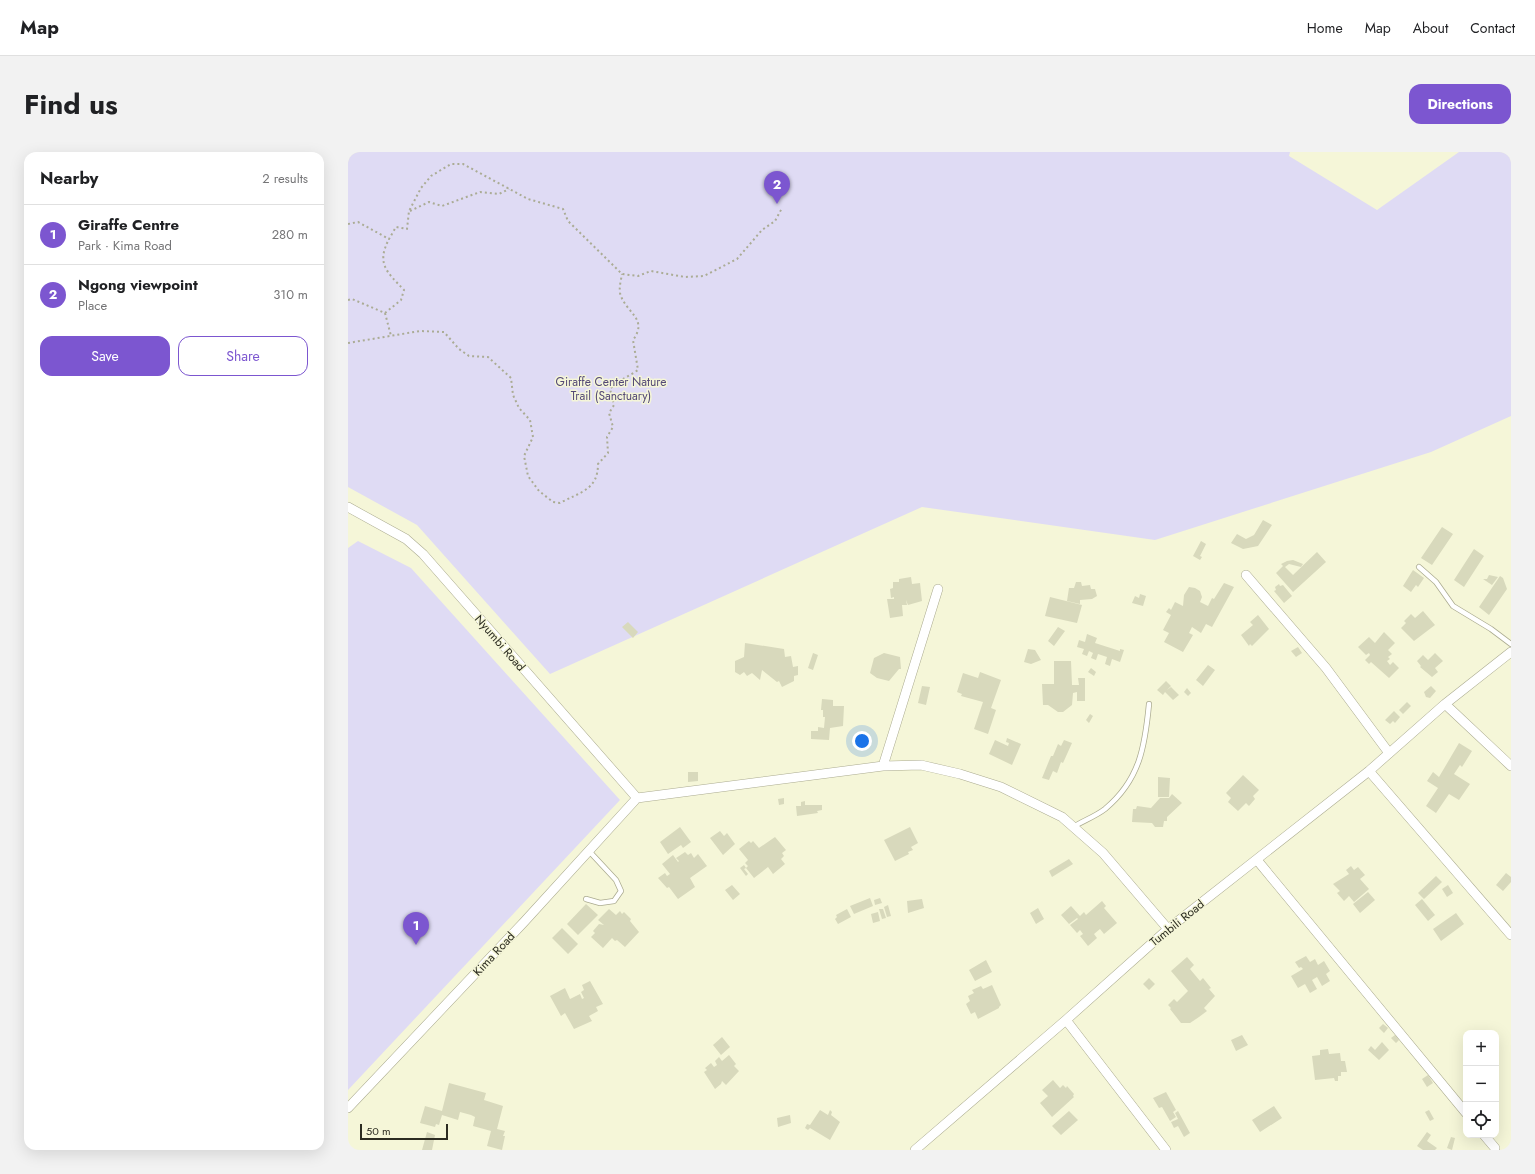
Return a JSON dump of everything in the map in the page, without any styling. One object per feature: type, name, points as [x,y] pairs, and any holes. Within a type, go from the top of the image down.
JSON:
[{"type":"street","name":"Nyumbi Road","points":[[348,507],[406,539],[423,554],[637,798]]},
{"type":"street","points":[[1246,575],[1326,668],[1389,754]]},
{"type":"street","points":[[883,766],[938,589]]},
{"type":"street","name":"Tumbili Road","points":[[915,1150],[1066,1020],[1168,929],[1369,771],[1445,704],[1511,652]]},
{"type":"street","points":[[1445,704],[1511,766]]},
{"type":"street","points":[[637,798],[883,766],[921,765],[960,774],[994,785],[1062,818],[1103,853],[1168,929]]},
{"type":"street","points":[[1369,771],[1511,935]]},
{"type":"street","name":"Kima Road","points":[[348,1108],[637,798]]},
{"type":"street","points":[[1256,860],[1463,1109]]},
{"type":"street","points":[[1066,1020],[1166,1150]]},
{"type":"street","points":[[1487,1138],[1495,1148]]},
{"type":"lane","points":[[1419,566],[1436,582],[1453,606],[1492,629],[1511,644]]},
{"type":"lane","points":[[1073,827],[1104,810],[1121,794],[1134,774],[1145,743],[1149,704]]},
{"type":"lane","points":[[586,899],[600,903],[614,901],[621,891],[616,880],[589,851]]},
{"type":"path","points":[[385,313],[401,300],[404,290],[386,269],[382,259],[382,251],[396,227],[408,229],[409,211],[421,188],[431,176],[451,164],[463,164],[528,199],[564,209],[568,221],[622,274],[638,276],[651,272],[685,277],[704,276],[736,259],[762,230],[775,221],[782,208]]},
{"type":"path","points":[[409,211],[429,202],[442,206],[480,192],[499,194],[509,189]]},
{"type":"path","points":[[348,224],[358,222],[389,238]]},
{"type":"path","points":[[348,343],[420,331],[444,332],[459,349],[469,356],[488,357],[511,378],[513,395],[519,408],[530,420],[533,437],[524,456],[528,476],[539,492],[553,502],[560,503],[593,485],[598,475],[598,464],[608,453],[607,437],[613,427],[609,413],[614,405],[610,389],[617,381],[626,378],[638,370],[633,340],[638,333],[638,321],[625,304],[620,292],[622,274]]},
{"type":"path","points":[[348,300],[352,299],[385,313]]},
{"type":"path","points":[[385,313],[391,336]]},
{"type":"green space","name":"Giraffe Center Nature Trail (Sanctuary)","points":[[348,152],[1290,152],[1289,156],[1377,210],[1459,152],[1511,152],[1511,416],[1431,452],[1155,540],[922,507],[550,674],[417,525],[348,487]]},
{"type":"green space","points":[[358,541],[411,568],[620,800],[348,1090],[348,548]]},
{"type":"building","points":[[1263,520],[1272,525],[1258,546],[1243,549],[1231,543],[1237,534],[1246,539],[1254,535]]},
{"type":"building","points":[[1442,527],[1453,534],[1432,565],[1421,558]]},
{"type":"building","points":[[1201,541],[1206,544],[1200,556],[1202,557],[1200,560],[1193,556]]},
{"type":"building","points":[[1474,549],[1484,556],[1464,587],[1454,580]]},
{"type":"building","points":[[1317,552],[1326,562],[1293,592],[1276,573],[1283,566],[1281,564],[1293,560],[1303,564],[1301,567],[1289,564],[1285,567],[1293,575]]},
{"type":"building","points":[[1413,570],[1424,578],[1418,587],[1416,585],[1411,592],[1403,586]]},
{"type":"building","points":[[1489,575],[1498,577],[1492,585],[1483,579],[1487,579]]},
{"type":"building","points":[[1500,576],[1503,578],[1507,589],[1489,615],[1479,607]]},
{"type":"building","points":[[911,577],[912,584],[920,583],[922,601],[908,605],[906,600],[907,605],[902,605],[903,616],[890,618],[887,599],[894,599],[894,597],[891,598],[890,589],[893,588],[893,582],[899,582],[899,579]]},
{"type":"building","points":[[1076,582],[1081,582],[1082,586],[1090,585],[1091,589],[1095,589],[1097,596],[1092,599],[1080,600],[1080,604],[1067,601],[1069,588],[1074,588]]},
{"type":"building","points":[[1224,583],[1234,587],[1212,627],[1206,624],[1201,633],[1192,627],[1189,633],[1193,635],[1183,652],[1164,642],[1169,633],[1163,630],[1171,615],[1166,612],[1169,608],[1171,610],[1175,602],[1183,606],[1184,595],[1189,587],[1200,591],[1202,597],[1200,602],[1208,606],[1212,598],[1214,599]]},
{"type":"building","points":[[1279,584],[1280,586],[1283,585],[1292,596],[1284,603],[1274,591],[1276,590],[1275,587]]},
{"type":"building","points":[[1140,594],[1146,596],[1143,606],[1132,603],[1135,596],[1139,598]]},
{"type":"building","points":[[1050,597],[1082,605],[1077,623],[1045,616]]},
{"type":"building","points":[[1423,611],[1435,625],[1414,641],[1401,628],[1406,623],[1404,621],[1411,614],[1415,618]]},
{"type":"building","points":[[1258,615],[1269,629],[1252,646],[1250,644],[1249,646],[1241,635],[1253,625],[1250,622]]},
{"type":"building","points":[[628,622],[638,632],[633,638],[622,627]]},
{"type":"building","points":[[1058,627],[1065,631],[1054,646],[1048,641]]},
{"type":"building","points":[[1384,632],[1395,643],[1388,650],[1392,654],[1388,657],[1390,659],[1387,661],[1390,665],[1393,662],[1399,668],[1389,678],[1371,662],[1369,664],[1365,660],[1370,655],[1369,653],[1366,655],[1358,647],[1369,637],[1375,643]]},
{"type":"building","points":[[1087,634],[1097,638],[1095,643],[1120,651],[1120,649],[1124,650],[1120,662],[1112,659],[1110,666],[1105,664],[1107,657],[1098,654],[1096,660],[1091,658],[1093,653],[1089,651],[1087,656],[1082,654],[1084,649],[1077,647],[1079,640],[1085,642]]},
{"type":"building","points":[[745,643],[784,649],[785,657],[791,656],[793,667],[798,666],[798,675],[794,676],[794,681],[782,687],[779,681],[777,682],[762,670],[760,680],[752,673],[747,676],[744,672],[740,675],[735,672],[735,661],[744,657]]},
{"type":"building","points":[[1298,647],[1302,653],[1296,657],[1291,651]]},
{"type":"building","points":[[1028,649],[1035,650],[1041,660],[1031,664],[1024,662]]},
{"type":"building","points":[[813,653],[818,655],[813,670],[808,668]]},
{"type":"building","points":[[884,653],[900,657],[901,669],[899,669],[889,681],[877,678],[870,673],[874,658]]},
{"type":"building","points":[[1435,653],[1443,661],[1435,668],[1438,672],[1432,677],[1420,667],[1421,666],[1417,661],[1423,655],[1428,660]]},
{"type":"building","points":[[1054,661],[1071,661],[1072,685],[1079,685],[1078,678],[1085,678],[1085,701],[1077,701],[1077,692],[1073,693],[1072,705],[1063,712],[1058,712],[1048,705],[1043,705],[1042,684],[1054,684]]},
{"type":"building","points":[[1208,665],[1215,670],[1203,686],[1196,680]]},
{"type":"building","points":[[1091,668],[1096,672],[1094,676],[1088,672]]},
{"type":"building","points":[[980,672],[1001,680],[991,708],[996,710],[988,734],[974,729],[983,702],[961,696],[962,694],[957,692],[963,673],[978,678]]},
{"type":"building","points":[[1166,681],[1171,686],[1167,690],[1171,687],[1179,695],[1173,700],[1165,692],[1163,695],[1157,690]]},
{"type":"building","points":[[922,686],[930,687],[926,705],[918,703]]},
{"type":"building","points":[[1431,686],[1436,691],[1430,698],[1426,697],[1424,692]]},
{"type":"building","points":[[1187,688],[1191,693],[1188,696],[1184,692]]},
{"type":"building","points":[[822,699],[833,700],[833,706],[844,706],[843,726],[830,728],[829,740],[811,739],[811,731],[818,731],[818,727],[824,728],[825,717],[823,717],[823,710],[821,710]]},
{"type":"building","points":[[1407,702],[1411,706],[1403,714],[1399,710]]},
{"type":"building","points":[[1394,711],[1400,717],[1395,723],[1393,721],[1390,724],[1385,720]]},
{"type":"building","points":[[1090,714],[1093,716],[1089,723],[1086,720]]},
{"type":"building","points":[[1007,738],[1021,744],[1012,765],[989,754],[995,740],[1008,746],[1009,743],[1006,742]]},
{"type":"building","points":[[1064,740],[1072,743],[1063,763],[1061,762],[1057,773],[1053,771],[1049,780],[1042,778],[1051,756],[1053,756],[1058,744],[1061,746]]},
{"type":"building","points":[[1459,743],[1472,751],[1462,767],[1460,765],[1454,774],[1470,784],[1459,800],[1449,794],[1436,813],[1426,806],[1438,788],[1427,781],[1433,772],[1439,777]]},
{"type":"building","points":[[688,772],[698,772],[698,781],[688,782]]},
{"type":"building","points":[[1243,775],[1259,790],[1253,796],[1255,799],[1249,806],[1246,803],[1238,811],[1228,802],[1231,798],[1226,793]]},
{"type":"building","points":[[1158,777],[1170,778],[1169,797],[1158,797]]},
{"type":"building","points":[[1172,794],[1182,803],[1167,817],[1167,821],[1164,821],[1163,827],[1155,827],[1152,823],[1132,822],[1133,809],[1136,809],[1137,806],[1151,808],[1160,798],[1169,798]]},
{"type":"building","points":[[784,798],[784,804],[779,805],[778,799]]},
{"type":"building","points":[[805,801],[805,805],[822,805],[822,810],[817,811],[818,813],[797,816],[796,806],[801,806],[801,802]]},
{"type":"building","points":[[680,827],[691,842],[683,848],[681,845],[668,854],[660,842]]},
{"type":"building","points":[[910,827],[918,843],[911,847],[913,850],[908,852],[909,854],[895,861],[884,840]]},
{"type":"building","points":[[720,831],[724,836],[727,833],[735,844],[723,855],[710,838]]},
{"type":"building","points":[[775,837],[786,850],[782,853],[784,856],[781,859],[785,864],[773,874],[768,867],[754,878],[746,868],[748,866],[745,863],[748,860],[739,849],[749,841],[751,843],[753,841],[759,848]]},
{"type":"building","points":[[685,852],[688,855],[691,853],[694,858],[698,854],[707,866],[690,878],[695,887],[678,899],[669,887],[667,888],[658,878],[665,873],[667,876],[670,874],[662,864],[673,855],[678,862],[679,861],[676,858]]},
{"type":"building","points":[[1069,859],[1073,864],[1052,877],[1049,871]]},
{"type":"building","points":[[744,865],[746,868],[744,869],[748,874],[746,876],[740,868]]},
{"type":"building","points":[[1351,866],[1354,870],[1358,867],[1365,875],[1360,879],[1369,889],[1354,902],[1349,896],[1344,901],[1337,893],[1340,891],[1333,884],[1349,874],[1346,870]]},
{"type":"building","points":[[1506,873],[1511,877],[1511,882],[1503,891],[1496,885]]},
{"type":"building","points":[[1436,876],[1442,882],[1424,899],[1418,893]]},
{"type":"building","points":[[732,885],[740,894],[733,900],[725,890]]},
{"type":"building","points":[[1448,885],[1453,893],[1447,897],[1442,889]]},
{"type":"building","points":[[1368,892],[1375,900],[1360,913],[1353,904]]},
{"type":"building","points":[[870,898],[873,906],[854,914],[850,906]]},
{"type":"building","points":[[880,898],[882,903],[875,905],[874,900]]},
{"type":"building","points":[[922,899],[924,908],[908,913],[907,901]]},
{"type":"building","points":[[1422,899],[1435,915],[1428,921],[1415,905]]},
{"type":"building","points":[[1102,901],[1106,906],[1104,908],[1117,923],[1104,934],[1100,929],[1094,934],[1097,938],[1088,946],[1080,936],[1083,934],[1080,930],[1077,933],[1070,925],[1078,919],[1077,918],[1069,924],[1061,915],[1071,906],[1080,916],[1084,912],[1086,915]]},
{"type":"building","points":[[586,904],[598,915],[578,935],[567,924]]},
{"type":"building","points":[[888,905],[891,916],[887,917],[884,907]]},
{"type":"building","points":[[1038,908],[1044,919],[1036,924],[1030,913]]},
{"type":"building","points":[[609,909],[616,915],[620,911],[622,914],[624,912],[631,919],[630,921],[639,932],[625,947],[617,940],[615,941],[612,938],[603,948],[591,937],[595,933],[593,931],[599,924],[604,925],[598,920]]},
{"type":"building","points":[[847,909],[851,917],[838,924],[835,919],[837,917],[836,915]]},
{"type":"building","points":[[879,909],[883,909],[886,918],[882,919]]},
{"type":"building","points":[[878,912],[880,921],[873,923],[871,914]]},
{"type":"building","points":[[1456,913],[1464,924],[1441,941],[1433,929]]},
{"type":"building","points":[[562,928],[578,944],[568,954],[552,938]]},
{"type":"building","points":[[1306,956],[1310,962],[1315,959],[1318,965],[1324,961],[1330,971],[1326,974],[1330,981],[1322,986],[1317,977],[1312,980],[1317,989],[1310,993],[1305,984],[1298,988],[1291,976],[1303,969],[1301,967],[1299,968],[1295,962]]},
{"type":"building","points":[[1187,957],[1194,965],[1190,969],[1200,981],[1203,978],[1215,996],[1204,1008],[1207,1011],[1190,1023],[1181,1023],[1168,1005],[1174,999],[1177,1002],[1188,991],[1171,971]]},
{"type":"building","points":[[986,960],[992,972],[975,981],[969,970]]},
{"type":"building","points":[[1149,978],[1155,984],[1149,990],[1143,984]]},
{"type":"building","points":[[590,981],[603,1004],[596,1007],[598,1011],[589,1016],[592,1021],[574,1029],[565,1013],[561,1016],[550,996],[565,988],[570,999],[580,994],[582,999],[584,998],[581,992],[584,990],[582,985]]},
{"type":"building","points":[[992,985],[1001,1005],[999,1008],[978,1019],[975,1012],[971,1014],[966,1004],[970,1001],[968,996],[974,993],[972,990],[981,986],[983,989]]},
{"type":"building","points":[[1383,1024],[1388,1028],[1384,1033],[1379,1028]]},
{"type":"building","points":[[1242,1035],[1248,1045],[1236,1051],[1231,1040]]},
{"type":"building","points":[[1395,1035],[1399,1040],[1396,1043],[1391,1038]]},
{"type":"building","points":[[722,1037],[730,1047],[721,1055],[713,1045]]},
{"type":"building","points":[[1382,1042],[1389,1050],[1379,1060],[1368,1050],[1371,1046],[1375,1050]]},
{"type":"building","points":[[1328,1049],[1329,1054],[1340,1053],[1341,1061],[1345,1061],[1347,1072],[1341,1072],[1341,1076],[1338,1076],[1338,1081],[1335,1081],[1334,1078],[1315,1080],[1312,1056],[1320,1055],[1320,1050]]},
{"type":"building","points":[[729,1055],[736,1064],[734,1066],[739,1071],[726,1085],[722,1081],[721,1084],[715,1089],[704,1072],[707,1070],[705,1068],[711,1063],[714,1067],[717,1065],[715,1061],[719,1057],[722,1061]]},
{"type":"building","points":[[1428,1075],[1433,1083],[1427,1087],[1422,1079]]},
{"type":"building","points":[[1053,1080],[1060,1088],[1063,1085],[1066,1088],[1067,1086],[1074,1094],[1074,1097],[1052,1117],[1040,1103],[1048,1096],[1042,1090]]},
{"type":"building","points":[[449,1083],[486,1093],[484,1100],[503,1106],[497,1129],[505,1131],[502,1150],[487,1146],[491,1131],[473,1126],[475,1117],[471,1115],[460,1112],[458,1120],[442,1115],[439,1125],[436,1124],[435,1127],[420,1123],[425,1106],[442,1111]]},
{"type":"building","points":[[1166,1092],[1176,1110],[1173,1112],[1176,1117],[1170,1121],[1162,1107],[1159,1108],[1153,1098]]},
{"type":"building","points":[[1274,1106],[1282,1118],[1260,1132],[1252,1120]]},
{"type":"building","points":[[820,1110],[828,1115],[830,1110],[832,1112],[831,1115],[840,1122],[830,1140],[810,1128],[808,1130],[805,1128],[807,1124],[810,1125]]},
{"type":"building","points":[[1429,1110],[1434,1119],[1430,1121],[1425,1112]]},
{"type":"building","points":[[1069,1111],[1078,1120],[1061,1135],[1052,1126]]},
{"type":"building","points":[[1178,1111],[1190,1133],[1184,1137],[1178,1126],[1174,1128],[1171,1122],[1178,1119],[1175,1113]]},
{"type":"building","points":[[790,1115],[791,1123],[778,1127],[777,1118]]},
{"type":"building","points":[[427,1132],[435,1135],[432,1150],[422,1150]]},
{"type":"building","points":[[1427,1132],[1431,1135],[1427,1141],[1437,1148],[1435,1150],[1423,1150],[1417,1146]]},
{"type":"building","points":[[1451,1137],[1455,1138],[1452,1150],[1447,1148]]},
{"type":"place","name":"Ngong viewpoint","points":[[777,204]]},
{"type":"place","name":"Giraffe Centre","points":[[416,945]]}]
